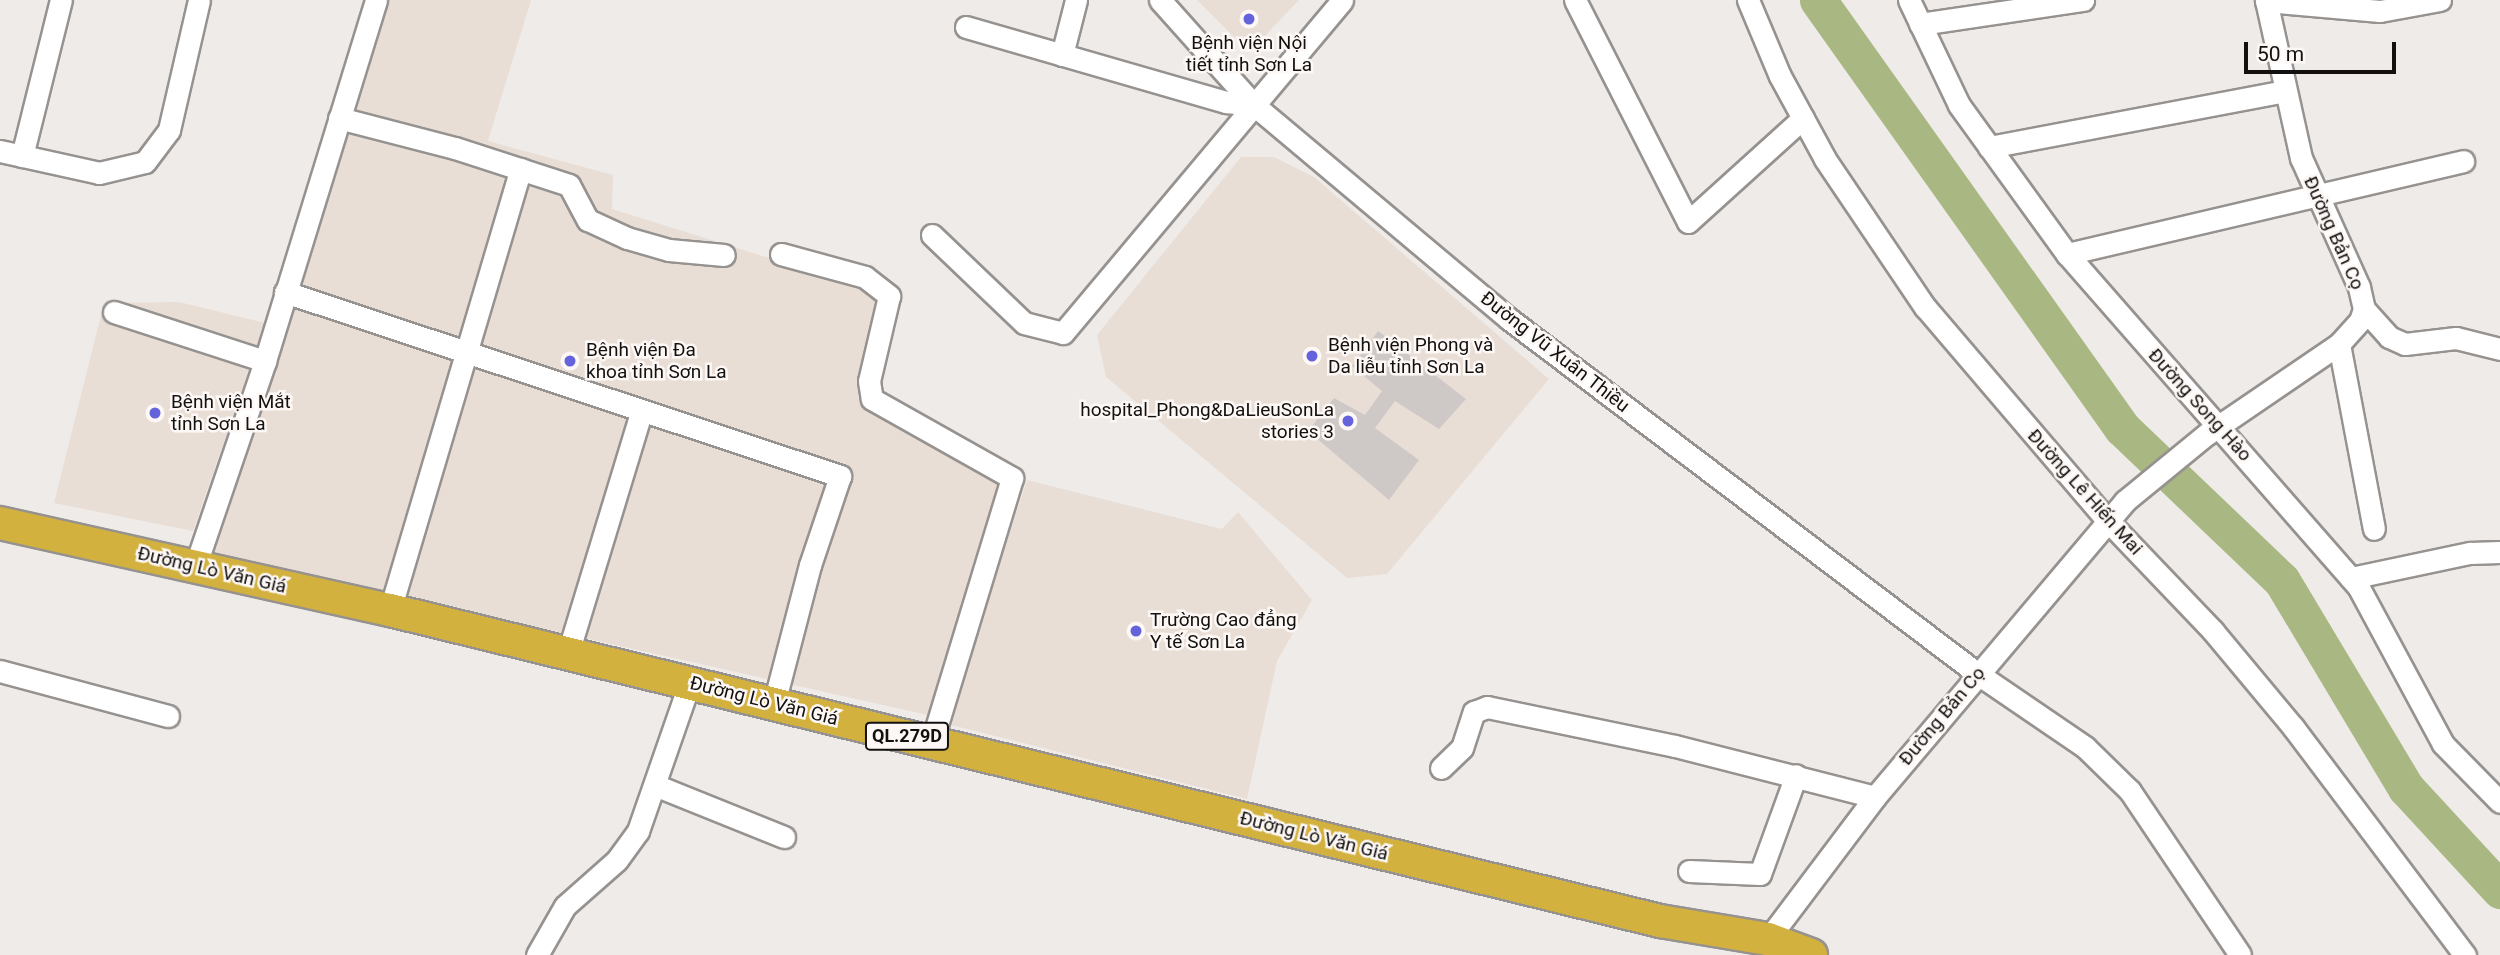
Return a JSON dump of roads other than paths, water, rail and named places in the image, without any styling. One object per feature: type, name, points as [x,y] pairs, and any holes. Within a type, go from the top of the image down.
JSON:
[{"type":"highway","name":"Đường Lò Văn Giá","points":[[0,523],[390,610],[1660,921],[1768,939],[1811,955]]},
{"type":"street","points":[[22,156],[61,0]]},
{"type":"street","points":[[0,151],[99,173],[145,162],[169,130],[199,0]]},
{"type":"street","points":[[195,567],[265,361],[376,0]]},
{"type":"street","points":[[1062,55],[1076,0]]},
{"type":"street","name":"Đường Vũ Xuân Thiều","points":[[1160,0],[1254,105],[1509,318],[1978,674],[2085,747],[2111,771],[2148,817],[2240,955]]},
{"type":"street","points":[[932,235],[1024,323],[1063,333],[1342,0]]},
{"type":"street","points":[[1575,0],[1688,222],[1803,118]]},
{"type":"street","name":"Đường Lê Hiến Mai","points":[[1748,0],[1825,159],[1925,307],[2108,521],[2213,631],[2284,716],[2465,955]]},
{"type":"street","name":"Đường Song Hào","points":[[1909,0],[1959,105],[2067,254],[2214,430],[2351,578],[2443,744],[2500,802]]},
{"type":"street","points":[[1920,24],[2083,0]]},
{"type":"street","points":[[2266,0],[2380,11],[2440,0]]},
{"type":"street","name":"Đường Bản Cọ","points":[[1768,939],[1875,797],[2126,501],[2214,430],[2339,344],[2356,328],[2364,309],[2359,287],[2301,158],[2266,0]]},
{"type":"street","points":[[966,27],[1226,102],[1254,105]]},
{"type":"street","points":[[1989,147],[2285,91]]},
{"type":"street","points":[[339,118],[569,185],[588,220],[627,238],[669,250],[724,255]]},
{"type":"street","points":[[2067,254],[2463,161]]},
{"type":"street","points":[[390,610],[463,354],[521,169]]},
{"type":"street","points":[[781,254],[865,276],[889,296],[869,381],[873,399],[1012,478],[932,742]]},
{"type":"street","points":[[285,292],[463,354],[841,476],[810,565],[774,703]]},
{"type":"street","points":[[2364,309],[2389,337],[2405,344],[2456,338],[2500,349]]},
{"type":"street","points":[[114,312],[265,361]]},
{"type":"street","points":[[2339,344],[2374,529]]},
{"type":"street","points":[[568,653],[641,412]]},
{"type":"street","points":[[2351,578],[2470,553],[2500,552]]},
{"type":"street","points":[[0,671],[168,716]]},
{"type":"street","points":[[537,955],[565,906],[628,846],[657,786],[690,682]]},
{"type":"street","points":[[1441,768],[1462,748],[1474,712],[1487,707],[1796,775],[1875,797]]},
{"type":"street","points":[[1689,871],[1760,874],[1796,775]]},
{"type":"street","points":[[657,786],[784,837]]},
{"type":"waterway","points":[[1818,0],[2122,428],[2282,581],[2406,788],[2500,890]]},
{"type":"place","name":"Bệnh viện Nội tiết tỉnh Sơn La","points":[[1249,19]]},
{"type":"place","name":"Bệnh viện Phong và Da liễu tỉnh Sơn La","points":[[1312,356]]},
{"type":"place","name":"Bệnh viện Đa khoa tỉnh Sơn La","points":[[570,361]]},
{"type":"place","name":"Bệnh viện Mắt tỉnh Sơn La","points":[[155,413]]},
{"type":"place","name":"hospital_Phong&DaLieuSonLa stories 3","points":[[1348,421]]},
{"type":"place","name":"Trường Cao đẳng Y tế Sơn La","points":[[1136,631]]}]
